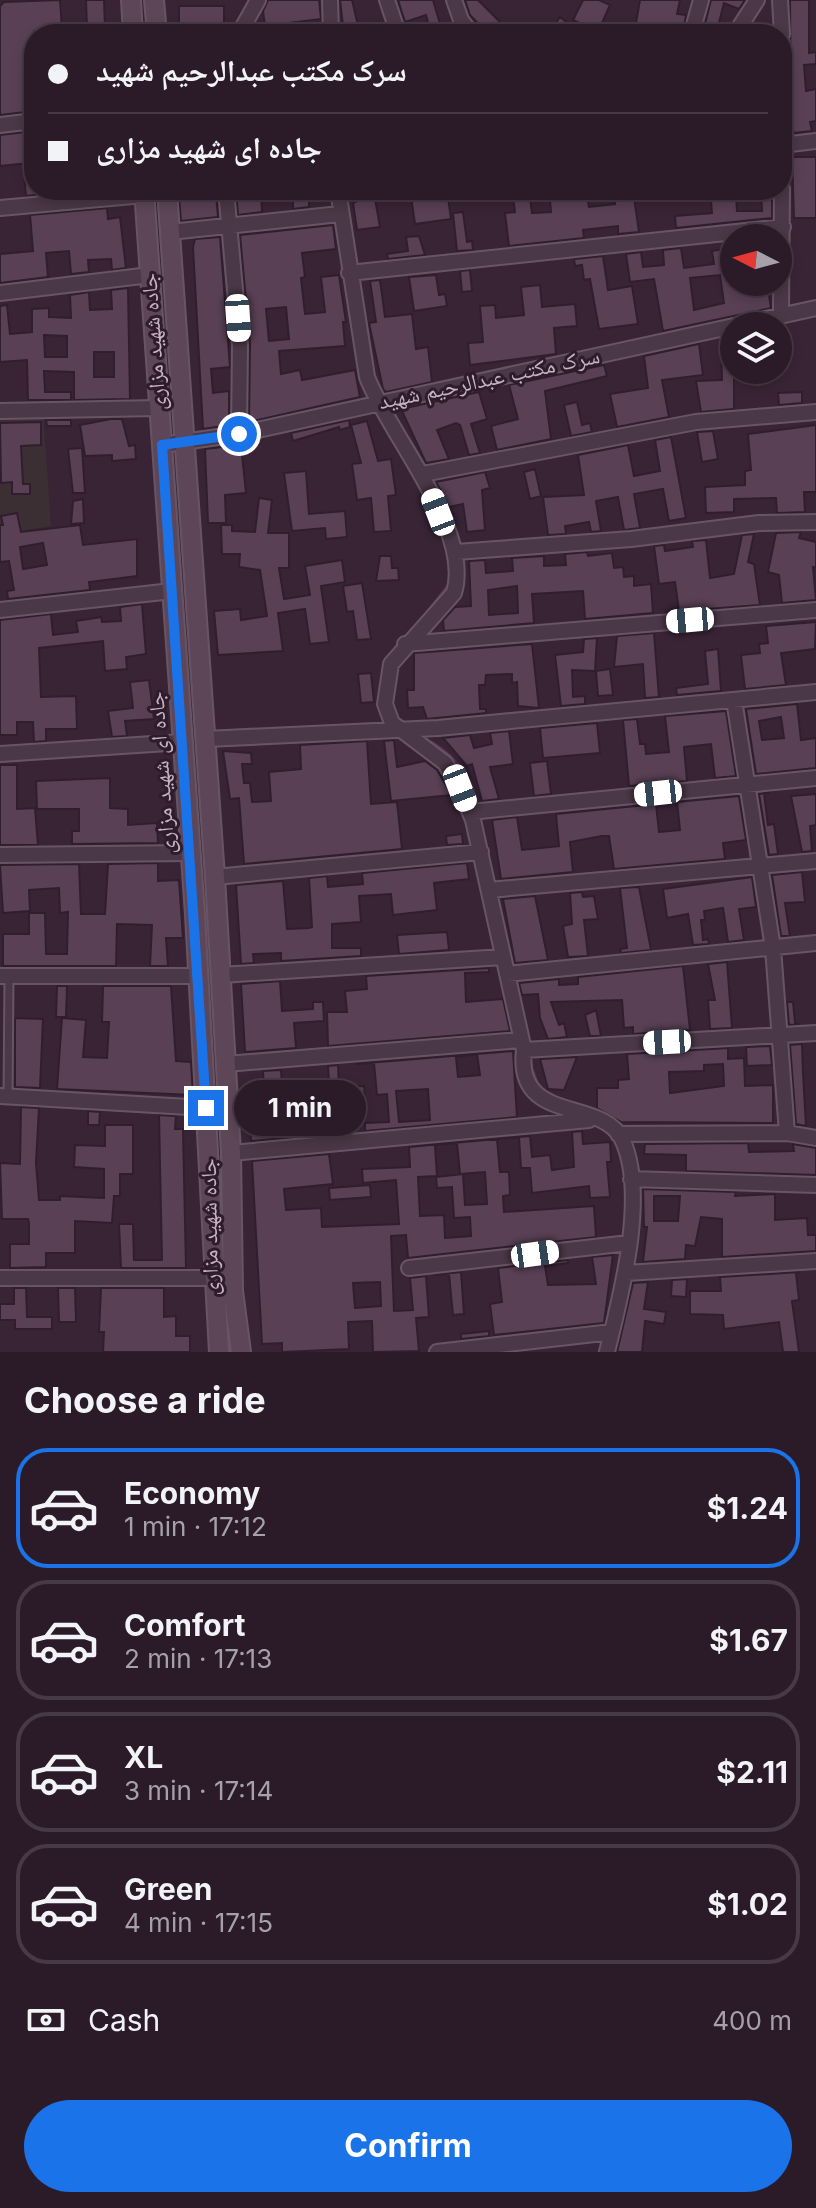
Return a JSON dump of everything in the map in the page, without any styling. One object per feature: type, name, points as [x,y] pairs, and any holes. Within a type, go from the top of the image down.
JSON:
[{"type":"main road","points":[[131,0],[132,24]]},
{"type":"main road","points":[[154,0],[156,24]]},
{"type":"main road","name":"جاده ای شهید مزاری","points":[[145,200],[183,742],[219,1352]]},
{"type":"main road","name":"جاده شهید مزاری","points":[[168,200],[215,877],[231,1153],[233,1291],[241,1352]]},
{"type":"street","points":[[245,24],[258,0]]},
{"type":"street","points":[[330,0],[331,24]]},
{"type":"street","points":[[387,0],[395,24]]},
{"type":"street","points":[[454,0],[464,24]]},
{"type":"street","points":[[694,24],[701,0]]},
{"type":"street","points":[[741,24],[757,0]]},
{"type":"street","points":[[780,0],[781,24]]},
{"type":"street","points":[[0,125],[24,122]]},
{"type":"street","points":[[792,144],[816,141]]},
{"type":"street","points":[[0,208],[77,200]]},
{"type":"street","points":[[227,200],[240,345],[239,434]]},
{"type":"street","points":[[339,200],[367,377],[376,401],[423,474],[456,552],[457,581],[454,593],[405,644],[391,664],[385,704],[392,723],[445,763],[470,812],[522,1045],[522,1068],[536,1093],[582,1116],[614,1126],[618,1134],[631,1179],[633,1211],[626,1273],[607,1352]]},
{"type":"street","points":[[782,200],[783,224]]},
{"type":"street","points":[[170,232],[340,214]]},
{"type":"street","points":[[349,273],[720,234]]},
{"type":"street","points":[[0,293],[150,275]]},
{"type":"street","name":"سرک مکتب عبدالرحیم شهید","points":[[792,312],[816,308]]},
{"type":"street","name":"سرک مکتب عبدالرحیم شهید","points":[[162,445],[239,434],[376,401],[720,327]]},
{"type":"street","points":[[0,411],[158,408]]},
{"type":"street","points":[[423,474],[696,422],[816,412]]},
{"type":"street","points":[[456,552],[631,539],[759,523],[816,522]]},
{"type":"street","points":[[0,610],[172,591]]},
{"type":"street","points":[[405,644],[816,610]]},
{"type":"street","points":[[206,739],[401,730],[816,692]]},
{"type":"street","points":[[734,700],[773,948],[782,1035],[787,1133]]},
{"type":"street","points":[[0,754],[183,742]]},
{"type":"street","points":[[470,812],[816,778]]},
{"type":"street","points":[[215,877],[481,852]]},
{"type":"street","points":[[0,855],[190,853]]},
{"type":"street","points":[[489,890],[816,861]]},
{"type":"street","points":[[507,974],[816,943]]},
{"type":"street","points":[[221,975],[503,957]]},
{"type":"street","points":[[4,976],[198,976]]},
{"type":"street","points":[[226,1064],[522,1045],[816,1033]]},
{"type":"street","points":[[4,1096],[206,1108]]},
{"type":"street","points":[[231,1153],[599,1119]]},
{"type":"street","points":[[618,1134],[787,1133],[816,1138]]},
{"type":"street","points":[[631,1179],[816,1185]]},
{"type":"street","points":[[409,1268],[629,1243]]},
{"type":"street","points":[[626,1273],[816,1261]]},
{"type":"street","points":[[0,1278],[215,1278]]},
{"type":"street","points":[[437,1352],[612,1332]]},
{"type":"lane","points":[[4,976],[4,1096]]},
{"type":"shaded area","points":[[43,413],[51,526],[0,534],[0,414]]},
{"type":"building","points":[[60,0],[62,24],[24,24],[24,112],[0,115],[0,6],[4,2]]},
{"type":"building","points":[[86,0],[104,0],[105,24],[87,24]]},
{"type":"building","points":[[268,0],[319,0],[321,19],[265,24],[263,11]]},
{"type":"building","points":[[340,0],[352,0],[358,24],[343,24]]},
{"type":"building","points":[[398,0],[433,0],[440,24],[428,24],[426,15],[405,22]]},
{"type":"building","points":[[465,0],[478,0],[502,24],[479,24],[470,15]]},
{"type":"building","points":[[583,0],[599,0],[610,5],[602,24],[581,24],[573,20]]},
{"type":"building","points":[[640,0],[680,0],[677,14],[686,15],[684,24],[636,24]]},
{"type":"building","points":[[711,0],[745,0],[739,9],[724,3],[719,24],[705,24]]},
{"type":"building","points":[[790,0],[809,0],[809,53],[816,52],[816,64],[804,65],[806,91],[816,89],[816,121],[810,122],[812,131],[794,133],[792,127]]},
{"type":"building","points":[[179,6],[224,6],[224,24],[179,24]]},
{"type":"building","points":[[560,17],[569,24],[555,24]]},
{"type":"building","points":[[24,132],[24,164],[0,166],[0,135]]},
{"type":"building","points":[[792,157],[816,157],[816,218],[794,218]]},
{"type":"building","points":[[179,200],[217,200],[218,217],[181,221]]},
{"type":"building","points":[[237,200],[261,200],[262,212],[238,215]]},
{"type":"building","points":[[293,200],[309,200],[309,207],[293,209]]},
{"type":"building","points":[[375,200],[380,227],[357,230],[353,203]]},
{"type":"building","points":[[411,200],[448,200],[451,219],[415,224]]},
{"type":"building","points":[[513,200],[530,200],[532,213],[551,212],[550,200],[588,200],[589,207],[615,204],[615,200],[634,200],[639,232],[618,234],[618,226],[583,230],[584,238],[509,246],[505,213],[515,212]]},
{"type":"building","points":[[711,200],[736,200],[737,211],[762,211],[761,200],[772,200],[772,218],[676,228],[675,216],[712,213]]},
{"type":"building","points":[[107,208],[108,219],[120,217],[126,268],[112,270],[111,259],[88,260],[89,272],[71,274],[69,251],[46,253],[48,277],[0,283],[0,254],[33,251],[30,215]]},
{"type":"building","points":[[463,212],[467,242],[472,241],[473,250],[457,251],[453,213]]},
{"type":"building","points":[[333,225],[336,249],[302,253],[305,277],[301,278],[305,314],[325,312],[321,277],[339,275],[346,322],[343,322],[345,346],[279,351],[281,374],[300,370],[302,380],[355,370],[360,397],[249,422],[250,344],[240,235]],"holes":[[[286,307],[289,339],[269,341],[266,309]]]},
{"type":"building","points":[[419,236],[425,255],[388,259],[387,254],[408,251],[406,237]]},
{"type":"building","points":[[220,237],[230,367],[211,369],[213,393],[229,391],[229,425],[203,429],[193,247],[195,239]]},
{"type":"building","points":[[681,248],[684,268],[714,264],[712,251],[720,250],[720,275],[690,278],[694,310],[724,303],[723,296],[769,296],[771,308],[752,312],[720,312],[720,319],[663,331],[654,279],[630,282],[626,254],[641,252],[643,267],[664,265],[663,250]]},
{"type":"building","points":[[603,256],[608,290],[632,286],[638,324],[599,329],[590,279],[584,280],[582,265],[575,266],[574,259]]},
{"type":"building","points":[[470,270],[472,291],[462,292],[460,271]]},
{"type":"building","points":[[436,275],[439,295],[445,294],[447,306],[414,311],[409,277]]},
{"type":"building","points":[[380,280],[385,317],[412,314],[416,349],[428,347],[432,382],[386,392],[383,389],[369,323],[376,322],[370,281]]},
{"type":"building","points":[[540,285],[542,307],[575,304],[577,326],[554,328],[556,354],[470,365],[468,343],[483,342],[480,306],[495,305],[496,318],[524,315],[521,287]]},
{"type":"building","points":[[128,288],[130,399],[74,400],[74,372],[44,371],[45,392],[71,392],[71,400],[28,400],[27,360],[0,362],[0,306],[7,305],[10,334],[32,332],[32,309],[49,308],[49,317],[71,318],[70,295],[89,292],[90,310],[112,309],[111,290]],"holes":[[[44,335],[67,336],[67,357],[45,357]],[[94,352],[114,352],[114,377],[94,377]]]},
{"type":"building","points":[[699,344],[703,375],[662,380],[669,417],[617,427],[610,394],[648,388],[644,356]]},
{"type":"building","points":[[604,365],[607,376],[545,391],[551,439],[497,450],[491,426],[518,419],[509,385]]},
{"type":"building","points":[[720,380],[720,384],[734,384],[734,409],[701,412],[696,381]]},
{"type":"building","points":[[479,392],[487,419],[471,424],[480,453],[469,455],[460,425],[456,423],[437,430],[449,459],[426,463],[401,409]]},
{"type":"building","points":[[802,392],[802,403],[779,405],[778,393]]},
{"type":"building","points":[[577,402],[582,425],[590,423],[592,432],[571,436],[564,405]]},
{"type":"building","points":[[122,419],[129,446],[135,445],[136,459],[112,461],[112,455],[85,456],[80,425]]},
{"type":"building","points":[[46,420],[71,420],[71,426],[47,426]]},
{"type":"building","points":[[349,420],[350,427],[340,430],[339,427],[293,441],[291,433]]},
{"type":"building","points":[[367,421],[378,461],[391,459],[396,495],[388,496],[391,531],[374,532],[371,498],[357,500],[352,464],[361,463],[351,425]]},
{"type":"building","points":[[41,422],[41,445],[21,446],[23,484],[30,484],[30,494],[12,494],[12,482],[1,483],[0,423]]},
{"type":"building","points":[[816,425],[816,492],[804,492],[805,512],[777,513],[776,498],[734,499],[734,512],[706,513],[705,487],[745,485],[745,471],[751,470],[748,434]]},
{"type":"building","points":[[713,431],[718,459],[702,462],[697,432]]},
{"type":"building","points":[[671,437],[686,518],[669,521],[663,489],[634,494],[640,528],[624,530],[618,497],[596,501],[601,531],[591,532],[589,522],[565,526],[566,534],[548,535],[543,497],[584,495],[578,455],[628,445],[634,476],[660,471],[655,440]]},
{"type":"building","points":[[241,445],[246,493],[225,495],[226,523],[208,523],[205,449]]},
{"type":"building","points":[[82,448],[85,493],[73,493],[68,449]]},
{"type":"building","points":[[535,469],[541,496],[530,499],[524,472]]},
{"type":"building","points":[[306,471],[309,514],[345,511],[347,537],[326,539],[325,528],[292,531],[284,473]]},
{"type":"building","points":[[485,472],[490,488],[482,490],[485,530],[467,532],[463,504],[449,507],[436,482]]},
{"type":"building","points":[[259,498],[272,500],[268,533],[289,533],[289,568],[279,568],[284,599],[310,595],[305,566],[342,560],[345,582],[321,586],[329,642],[310,644],[305,609],[278,613],[283,651],[218,655],[214,611],[240,609],[241,620],[267,616],[260,570],[239,567],[240,554],[222,554],[221,525],[232,525],[232,531],[255,532]]},
{"type":"building","points":[[83,499],[84,523],[71,524],[73,501]]},
{"type":"building","points":[[17,513],[21,532],[80,525],[83,545],[137,539],[137,576],[89,582],[90,590],[8,599],[7,591],[14,590],[9,561],[0,562],[1,516]],"holes":[[[43,543],[47,565],[23,569],[20,547]]]},
{"type":"building","points":[[801,532],[799,538],[816,542],[816,568],[813,567],[816,600],[782,603],[779,575],[768,572],[776,533]]},
{"type":"building","points":[[754,534],[748,562],[754,564],[760,605],[679,611],[675,582],[659,584],[654,546],[664,545],[665,551],[693,547],[692,541],[706,540],[710,578],[734,574],[742,535]]},
{"type":"building","points":[[587,552],[588,556],[612,553],[614,568],[623,567],[624,577],[634,576],[634,586],[651,584],[653,613],[585,619],[583,591],[532,594],[534,623],[444,631],[443,620],[455,607],[471,606],[469,561],[485,560],[486,573],[513,571],[512,558],[544,556],[544,566],[566,565],[565,554]],"holes":[[[517,586],[518,613],[489,615],[488,590]]]},
{"type":"building","points":[[380,556],[391,556],[392,568],[398,568],[399,580],[376,581]]},
{"type":"building","points":[[362,583],[371,639],[357,640],[353,611],[347,612],[343,586]]},
{"type":"building","points":[[142,604],[146,654],[126,657],[127,669],[105,671],[103,641],[39,648],[41,697],[76,696],[77,729],[46,729],[46,741],[34,742],[33,722],[17,722],[17,735],[0,735],[0,620],[51,614],[53,635],[78,632],[76,621],[101,617],[102,622],[121,621],[120,607]]},
{"type":"building","points":[[816,622],[815,649],[781,653],[786,685],[745,689],[741,655],[760,653],[759,644],[768,643],[766,626]]},
{"type":"building","points":[[654,633],[659,697],[645,698],[643,664],[614,667],[617,636]]},
{"type":"building","points":[[597,638],[595,671],[572,670],[573,697],[585,696],[585,704],[561,706],[555,655],[583,652],[584,639]]},
{"type":"building","points":[[532,644],[539,708],[518,706],[517,682],[512,683],[512,674],[486,675],[485,685],[479,685],[480,709],[486,709],[486,713],[427,719],[423,707],[408,708],[407,690],[414,690],[414,653]]},
{"type":"building","points":[[718,649],[721,691],[677,695],[676,688],[708,684],[705,651]]},
{"type":"building","points":[[610,669],[613,695],[598,696],[596,671]]},
{"type":"building","points":[[371,673],[374,702],[361,703],[358,674]]},
{"type":"building","points":[[149,680],[154,719],[125,721],[127,736],[112,737],[108,711],[133,708],[130,682]]},
{"type":"building","points":[[797,704],[801,740],[816,738],[816,768],[756,774],[746,709]],"holes":[[[781,717],[784,738],[762,740],[759,721]]]},
{"type":"building","points":[[726,711],[736,776],[715,778],[711,744],[684,747],[687,781],[629,786],[623,720],[637,719],[640,744],[645,744],[646,754],[669,752],[665,716]]},
{"type":"building","points":[[597,723],[600,753],[543,758],[540,728]]},
{"type":"building","points":[[509,731],[513,764],[490,767],[499,799],[482,801],[472,764],[467,766],[443,738],[470,735],[474,748],[492,744],[490,733]]},
{"type":"building","points":[[394,740],[397,767],[425,761],[437,770],[452,795],[391,801],[384,741]]},
{"type":"building","points":[[367,741],[371,804],[397,802],[402,849],[244,864],[239,798],[230,799],[223,751],[251,753],[252,764],[242,764],[244,783],[250,783],[252,802],[271,801],[269,772],[301,769],[300,745]]},
{"type":"building","points":[[547,761],[551,794],[534,796],[530,763]]},
{"type":"building","points":[[0,765],[17,765],[17,809],[35,808],[38,845],[0,845]]},
{"type":"building","points":[[110,778],[110,808],[128,809],[128,825],[157,823],[158,843],[72,844],[72,831],[79,831],[79,809],[37,809],[36,781]]},
{"type":"building","points":[[759,794],[764,794],[768,825],[774,824],[778,854],[769,855]]},
{"type":"building","points":[[816,794],[816,825],[810,826],[812,851],[802,852],[791,796]]},
{"type":"building","points":[[739,796],[746,840],[723,843],[725,859],[614,869],[609,836],[602,836],[570,842],[573,872],[501,879],[492,820],[517,817],[522,850],[559,846],[556,814],[656,804],[659,832],[680,830],[677,802]]},
{"type":"building","points":[[462,834],[463,844],[447,845],[446,836]]},
{"type":"building","points":[[158,863],[158,881],[179,880],[183,938],[166,938],[168,966],[150,966],[152,925],[117,924],[116,966],[3,966],[3,934],[29,934],[29,913],[45,913],[46,954],[67,954],[68,912],[60,913],[59,888],[29,890],[30,911],[3,913],[0,865],[79,864],[81,914],[105,914],[108,864]]},
{"type":"building","points":[[467,863],[469,879],[434,883],[437,910],[393,915],[391,894],[359,896],[361,922],[332,924],[332,948],[361,948],[361,956],[281,961],[281,953],[253,954],[254,963],[241,964],[236,885],[283,881],[287,929],[309,928],[312,927],[309,878],[327,876],[328,887],[363,884],[362,873]]},
{"type":"building","points":[[802,872],[805,902],[785,903],[790,936],[781,936],[772,875]]},
{"type":"building","points":[[752,877],[756,907],[739,909],[744,940],[728,942],[723,908],[704,911],[705,920],[701,920],[703,940],[708,939],[709,944],[693,945],[688,914],[667,918],[663,889]]},
{"type":"building","points":[[639,887],[651,950],[621,953],[620,949],[627,948],[620,888]]},
{"type":"building","points":[[582,892],[583,897],[594,896],[598,919],[584,920],[588,956],[568,957],[563,926],[572,924],[570,893]]},
{"type":"building","points":[[535,896],[548,960],[515,963],[503,899]]},
{"type":"building","points":[[447,932],[449,950],[399,954],[397,935]]},
{"type":"building","points":[[727,962],[732,1028],[710,1029],[708,1000],[715,1000],[708,964]]},
{"type":"building","points":[[683,966],[690,1030],[633,1034],[633,1027],[624,1028],[622,1000],[551,1002],[559,1025],[564,1023],[567,1037],[548,1039],[540,1018],[538,994],[522,995],[519,983],[559,979],[559,985],[578,984],[578,977]]},
{"type":"building","points":[[489,968],[489,972],[465,973],[466,1002],[503,999],[510,1031],[328,1046],[327,1012],[347,1012],[345,991],[367,989],[366,976]]},
{"type":"building","points":[[280,981],[282,1011],[313,1009],[313,1002],[323,1002],[324,1021],[294,1023],[296,1048],[245,1052],[241,984]]},
{"type":"building","points":[[57,986],[67,986],[66,1017],[56,1017]]},
{"type":"building","points":[[103,986],[171,986],[176,1061],[191,1062],[193,1095],[57,1089],[62,1018],[86,1020],[83,1057],[107,1058],[109,1022],[102,1022]]},
{"type":"building","points":[[787,1002],[793,1002],[795,1023],[799,1024],[789,1025]]},
{"type":"building","points":[[596,1010],[601,1036],[590,1036],[585,1015]]},
{"type":"building","points":[[15,1018],[43,1019],[40,1088],[15,1087]]},
{"type":"building","points":[[802,1044],[806,1126],[796,1124],[790,1045]]},
{"type":"building","points":[[770,1046],[772,1065],[747,1066],[746,1047]]},
{"type":"building","points":[[728,1048],[728,1059],[744,1058],[745,1086],[773,1085],[773,1123],[621,1122],[597,1108],[597,1088],[618,1088],[618,1080],[629,1079],[627,1054]],"holes":[[[723,1064],[724,1086],[670,1093],[669,1072],[704,1071],[704,1065]]]},
{"type":"building","points":[[513,1051],[517,1117],[365,1131],[365,1123],[389,1122],[387,1094],[377,1095],[374,1063],[355,1064]],"holes":[[[477,1054],[480,1075],[458,1077],[456,1057]],[[428,1089],[430,1120],[399,1122],[396,1091]]]},
{"type":"building","points":[[577,1057],[564,1090],[548,1089],[540,1059]]},
{"type":"building","points":[[338,1065],[339,1087],[364,1086],[366,1113],[324,1115],[325,1134],[251,1141],[249,1104],[265,1103],[263,1071],[281,1070],[283,1102],[330,1099],[328,1066]]},
{"type":"building","points":[[21,1107],[39,1108],[36,1163],[39,1200],[60,1200],[60,1196],[104,1198],[104,1169],[74,1167],[75,1145],[105,1146],[105,1125],[133,1125],[133,1174],[120,1174],[120,1196],[114,1196],[112,1223],[75,1221],[75,1253],[46,1253],[46,1267],[10,1268],[10,1244],[29,1244],[29,1223],[28,1219],[2,1219],[0,1163],[20,1164]]},
{"type":"building","points":[[88,1111],[100,1112],[99,1125],[88,1125]]},
{"type":"building","points":[[159,1115],[176,1116],[175,1129],[183,1129],[186,1268],[121,1268],[119,1224],[133,1224],[134,1260],[162,1260]]},
{"type":"building","points":[[582,1131],[583,1144],[610,1142],[611,1162],[607,1162],[610,1197],[590,1198],[589,1186],[532,1193],[530,1168],[521,1168],[519,1137],[530,1136],[532,1157],[550,1155],[552,1170],[574,1167],[572,1132]]},
{"type":"building","points":[[497,1139],[500,1172],[509,1172],[510,1195],[503,1196],[504,1212],[594,1206],[596,1237],[408,1258],[406,1235],[391,1236],[394,1311],[413,1310],[410,1278],[426,1276],[429,1317],[416,1318],[419,1351],[373,1352],[372,1321],[348,1322],[349,1349],[282,1352],[282,1343],[262,1344],[252,1161],[329,1154],[333,1184],[284,1189],[286,1210],[321,1208],[322,1227],[399,1224],[396,1180],[363,1183],[362,1169],[410,1167],[409,1147]],"holes":[[[457,1143],[460,1174],[485,1172],[487,1204],[465,1205],[463,1174],[436,1177],[437,1188],[452,1187],[454,1218],[470,1217],[471,1236],[445,1238],[444,1215],[420,1216],[418,1177],[437,1176],[435,1145]],[[380,1282],[381,1306],[355,1308],[353,1283]]]},
{"type":"building","points":[[748,1143],[749,1152],[794,1151],[793,1144],[816,1148],[816,1175],[686,1171],[686,1155],[644,1154],[645,1144]]},
{"type":"building","points":[[370,1185],[371,1197],[330,1200],[329,1188]]},
{"type":"building","points":[[643,1189],[736,1192],[735,1196],[775,1194],[775,1220],[807,1218],[808,1235],[816,1235],[816,1251],[722,1257],[722,1219],[701,1217],[695,1246],[686,1245],[685,1259],[643,1262],[647,1227],[644,1227]],"holes":[[[654,1196],[680,1196],[678,1221],[654,1221]]]},
{"type":"building","points":[[613,1255],[604,1323],[494,1335],[490,1304],[502,1302],[498,1268],[568,1260],[568,1263],[545,1266],[548,1285],[596,1284],[592,1257]]},
{"type":"building","points":[[461,1272],[464,1314],[453,1315],[449,1274],[433,1275]]},
{"type":"building","points":[[800,1272],[796,1273],[799,1300],[792,1301],[799,1352],[783,1352],[779,1322],[724,1329],[723,1315],[690,1314],[690,1291],[721,1291],[720,1277]]},
{"type":"building","points":[[687,1279],[686,1297],[671,1296],[672,1280]]},
{"type":"building","points":[[648,1282],[644,1309],[666,1312],[664,1324],[645,1321],[642,1352],[617,1352],[633,1283]]},
{"type":"building","points":[[14,1288],[26,1288],[27,1317],[52,1317],[52,1329],[15,1329],[15,1320],[0,1320],[0,1304],[14,1304]]},
{"type":"building","points":[[58,1288],[75,1288],[76,1322],[59,1322]]},
{"type":"building","points":[[101,1288],[164,1288],[164,1317],[176,1316],[176,1336],[190,1336],[190,1352],[103,1352],[104,1332],[99,1332]]},
{"type":"building","points":[[489,1331],[489,1336],[461,1339],[461,1334]]},
{"type":"waterway","points":[[428,612],[450,584]]},
{"type":"waterway","points":[[422,738],[441,749],[458,765],[471,784],[477,806]]},
{"type":"waterway","points":[[530,1065],[538,1087]]},
{"type":"route","points":[[206,1108],[162,445],[239,434]]}]
